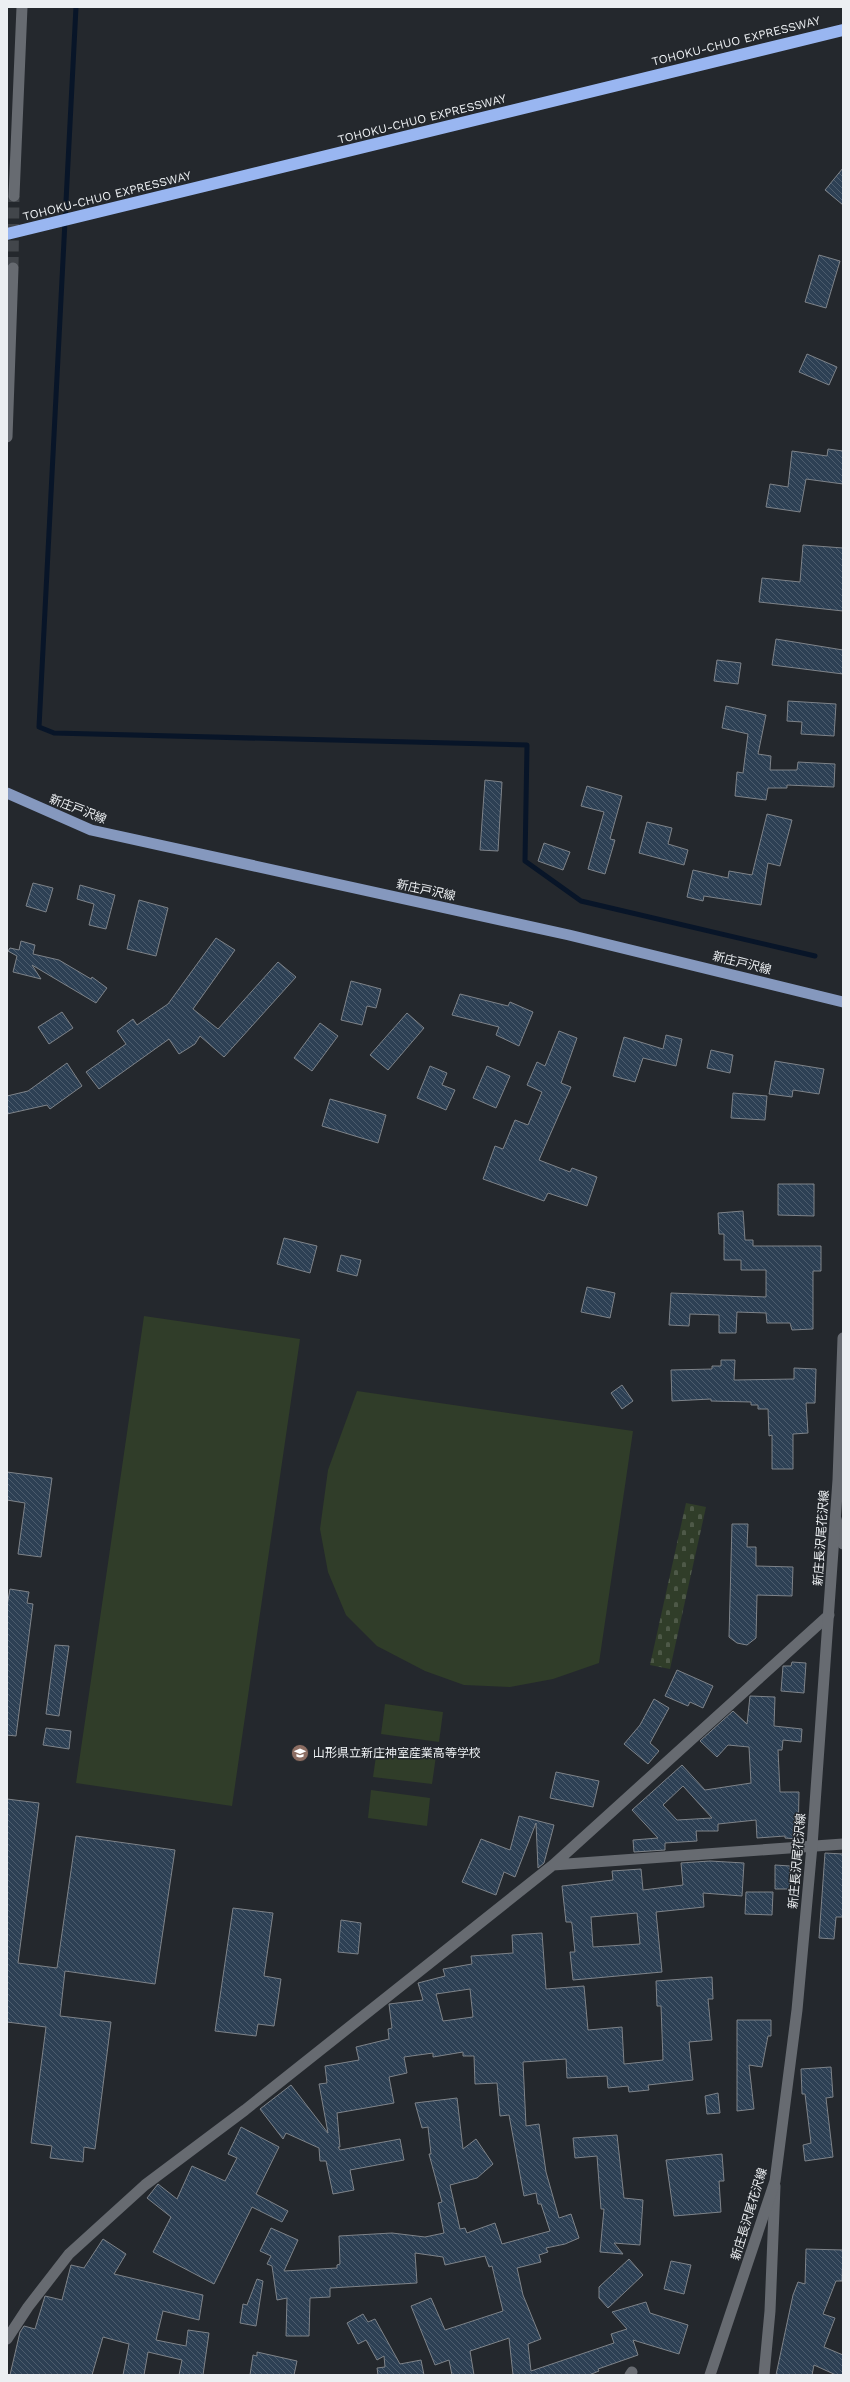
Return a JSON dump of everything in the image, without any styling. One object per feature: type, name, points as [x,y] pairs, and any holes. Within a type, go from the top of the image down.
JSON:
[{"type":"highway","name":"TOHOKU-CHUO EXPRESSWAY","points":[[7,234],[843,30]]},
{"type":"main road","name":"新庄戸沢線","points":[[7,793],[91,830],[569,934],[843,1002]]},
{"type":"street","points":[[14,196],[22,7]]},
{"type":"street","points":[[7,437],[13,268]]},
{"type":"street","name":"新庄長沢尾花沢線","points":[[710,2375],[775,2181],[797,2010],[812,1846],[829,1615],[834,1514],[841,1480],[843,1338]]},
{"type":"street","points":[[834,1514],[843,1544]]},
{"type":"street","points":[[7,2339],[28,2307],[69,2254],[145,2185],[245,2110],[553,1865],[829,1615]]},
{"type":"street","points":[[553,1865],[843,1844]]},
{"type":"street","points":[[764,2375],[770,2311],[775,2181]]},
{"type":"green space","points":[[144,1316],[300,1339],[232,1806],[76,1783]]},
{"type":"green space","points":[[357,1391],[633,1431],[599,1663],[553,1679],[510,1687],[464,1685],[425,1671],[377,1646],[346,1615],[328,1572],[320,1529],[328,1470]]},
{"type":"green space","points":[[686,1503],[706,1507],[670,1669],[650,1665]]},
{"type":"green space","points":[[385,1704],[443,1712],[439,1742],[381,1734]]},
{"type":"green space","points":[[377,1749],[436,1756],[432,1784],[373,1777]]},
{"type":"green space","points":[[371,1790],[430,1798],[427,1826],[368,1818]]},
{"type":"building","points":[[843,168],[843,205],[825,190]]},
{"type":"building","points":[[819,255],[840,261],[826,308],[805,302]]},
{"type":"building","points":[[807,354],[837,367],[829,385],[799,372]]},
{"type":"building","points":[[828,449],[843,451],[843,484],[806,479],[800,512],[766,507],[770,484],[788,487],[792,451],[827,456]]},
{"type":"building","points":[[803,545],[843,548],[843,611],[759,602],[762,578],[800,582]]},
{"type":"building","points":[[776,639],[843,650],[843,674],[772,665]]},
{"type":"building","points":[[717,660],[741,663],[738,684],[714,681]]},
{"type":"building","points":[[788,701],[836,704],[834,736],[801,734],[802,722],[787,721]]},
{"type":"building","points":[[726,706],[766,715],[758,754],[771,756],[770,770],[797,770],[798,762],[835,764],[834,787],[787,785],[787,788],[768,788],[766,800],[735,796],[737,772],[743,773],[748,734],[722,728]]},
{"type":"building","points":[[485,780],[502,782],[498,851],[480,850]]},
{"type":"building","points":[[587,786],[622,796],[610,839],[615,840],[605,874],[588,869],[604,812],[581,806]]},
{"type":"building","points":[[767,814],[792,820],[780,866],[768,863],[761,905],[704,896],[703,901],[687,897],[693,870],[728,878],[729,871],[752,875]]},
{"type":"building","points":[[647,822],[672,828],[668,844],[688,850],[684,865],[639,853]]},
{"type":"building","points":[[544,843],[570,852],[563,870],[538,861]]},
{"type":"building","points":[[33,883],[53,888],[46,912],[26,906]]},
{"type":"building","points":[[80,885],[115,895],[106,929],[89,925],[94,904],[77,899]]},
{"type":"building","points":[[139,900],[168,908],[156,956],[127,949]]},
{"type":"building","points":[[216,938],[235,950],[193,1009],[218,1029],[278,962],[296,977],[224,1057],[200,1036],[195,1044],[179,1054],[169,1039],[99,1089],[86,1072],[126,1044],[117,1031],[133,1019],[137,1025],[168,1004]]},
{"type":"building","points":[[21,941],[35,945],[33,954],[59,960],[91,979],[92,977],[107,988],[96,1003],[32,965],[41,979],[13,972],[17,956],[8,951],[10,948],[19,950]]},
{"type":"building","points":[[351,981],[381,989],[376,1008],[367,1006],[362,1025],[341,1020]]},
{"type":"building","points":[[460,994],[508,1006],[510,1002],[533,1012],[519,1046],[496,1035],[499,1027],[452,1015]]},
{"type":"building","points":[[62,1012],[73,1028],[49,1044],[38,1027]]},
{"type":"building","points":[[407,1013],[424,1028],[388,1070],[370,1055]]},
{"type":"building","points":[[320,1023],[338,1036],[312,1071],[294,1058]]},
{"type":"building","points":[[559,1031],[577,1038],[561,1083],[571,1087],[539,1160],[570,1172],[572,1168],[597,1177],[587,1206],[548,1193],[544,1201],[483,1179],[495,1146],[503,1149],[515,1120],[528,1125],[542,1092],[527,1085],[537,1062],[545,1066]]},
{"type":"building","points":[[666,1035],[682,1039],[676,1066],[643,1058],[635,1082],[613,1076],[624,1037],[663,1049]]},
{"type":"building","points":[[711,1050],[733,1055],[730,1073],[707,1068]]},
{"type":"building","points":[[775,1061],[824,1069],[819,1094],[793,1090],[792,1097],[769,1094]]},
{"type":"building","points":[[67,1063],[82,1086],[50,1109],[47,1105],[7,1114],[7,1096],[28,1091]]},
{"type":"building","points":[[430,1066],[447,1073],[442,1085],[455,1090],[446,1110],[417,1098]]},
{"type":"building","points":[[487,1066],[510,1076],[496,1108],[473,1098]]},
{"type":"building","points":[[733,1093],[767,1096],[765,1120],[731,1118]]},
{"type":"building","points":[[330,1099],[386,1115],[378,1143],[322,1126]]},
{"type":"building","points":[[778,1184],[814,1184],[814,1216],[778,1215]]},
{"type":"building","points":[[743,1211],[745,1240],[753,1240],[753,1246],[821,1246],[821,1271],[813,1271],[813,1329],[792,1330],[790,1323],[767,1323],[766,1313],[737,1312],[736,1333],[719,1333],[719,1315],[690,1314],[689,1326],[669,1325],[671,1293],[766,1297],[766,1270],[741,1270],[741,1260],[724,1260],[724,1234],[719,1234],[718,1213]]},
{"type":"building","points":[[284,1238],[317,1246],[310,1273],[277,1264]]},
{"type":"building","points":[[341,1255],[361,1260],[357,1276],[337,1271]]},
{"type":"building","points":[[587,1287],[615,1293],[610,1318],[581,1312]]},
{"type":"building","points":[[721,1360],[735,1360],[734,1380],[794,1379],[794,1368],[816,1369],[815,1403],[806,1403],[808,1433],[793,1434],[793,1469],[772,1469],[772,1435],[769,1436],[768,1409],[758,1409],[758,1405],[751,1405],[751,1402],[711,1401],[711,1399],[672,1401],[671,1370],[712,1369],[712,1366],[721,1366]]},
{"type":"building","points":[[622,1385],[633,1401],[622,1409],[611,1393]]},
{"type":"building","points":[[7,1472],[52,1478],[41,1557],[18,1554],[25,1503],[7,1500]]},
{"type":"building","points":[[732,1524],[748,1524],[747,1547],[756,1547],[756,1566],[793,1567],[792,1596],[757,1595],[756,1638],[747,1645],[737,1643],[729,1637]]},
{"type":"building","points":[[10,1589],[29,1592],[27,1603],[33,1604],[16,1736],[7,1735],[7,1606]]},
{"type":"building","points":[[55,1645],[69,1646],[59,1716],[46,1714]]},
{"type":"building","points":[[792,1662],[806,1663],[804,1693],[781,1691],[783,1666],[791,1666]]},
{"type":"building","points":[[677,1670],[713,1686],[703,1708],[690,1702],[688,1706],[665,1696]]},
{"type":"building","points":[[750,1696],[775,1697],[774,1726],[802,1729],[801,1742],[783,1740],[782,1750],[778,1750],[780,1792],[799,1792],[798,1839],[785,1838],[785,1836],[757,1838],[756,1820],[718,1824],[718,1831],[696,1831],[697,1841],[665,1843],[665,1850],[634,1852],[633,1840],[658,1838],[632,1810],[682,1765],[705,1790],[751,1783],[749,1747],[728,1745],[717,1757],[700,1741],[733,1711],[747,1724]],"holes":[[[683,1786],[712,1818],[677,1820],[663,1805]]]},
{"type":"building","points":[[654,1699],[669,1708],[650,1743],[659,1751],[648,1764],[624,1744],[640,1725]]},
{"type":"building","points":[[46,1728],[71,1731],[69,1749],[43,1745]]},
{"type":"building","points":[[556,1772],[599,1781],[593,1807],[550,1798]]},
{"type":"building","points":[[7,1799],[39,1803],[18,1963],[57,1968],[76,1836],[175,1850],[155,1984],[65,1971],[60,2016],[111,2022],[95,2149],[84,2147],[83,2162],[50,2158],[52,2146],[31,2143],[46,2027],[7,2022]]},
{"type":"building","points":[[519,1816],[554,1825],[544,1863],[538,1868],[536,1823],[515,1877],[504,1872],[496,1895],[462,1882],[481,1839],[510,1850]]},
{"type":"building","points":[[825,1853],[843,1854],[843,1917],[836,1917],[834,1939],[819,1938]]},
{"type":"building","points":[[710,1861],[744,1863],[742,1896],[703,1893],[704,1907],[656,1912],[662,1972],[573,1980],[570,1952],[575,1952],[572,1924],[571,1922],[566,1922],[562,1886],[613,1880],[612,1871],[641,1869],[643,1890],[683,1885],[681,1863]],"holes":[[[637,1913],[640,1944],[593,1947],[591,1917]]]},
{"type":"building","points":[[775,1865],[790,1866],[790,1889],[775,1889]]},
{"type":"building","points":[[746,1892],[773,1892],[772,1915],[745,1914]]},
{"type":"building","points":[[233,1908],[273,1913],[264,1976],[281,1979],[274,2026],[258,2024],[256,2036],[215,2031]]},
{"type":"building","points":[[341,1920],[361,1923],[358,1954],[338,1952]]},
{"type":"building","points":[[542,1933],[546,1989],[584,1986],[588,2030],[622,2027],[624,2064],[663,2060],[661,2006],[657,2006],[656,1981],[712,1977],[713,1999],[708,1999],[712,2040],[689,2042],[693,2080],[648,2085],[649,2090],[629,2092],[628,2086],[608,2088],[607,2076],[567,2078],[566,2059],[523,2062],[526,2126],[539,2124],[546,2172],[559,2218],[571,2214],[579,2238],[565,2244],[546,2248],[548,2252],[539,2255],[541,2262],[517,2268],[523,2295],[541,2339],[528,2344],[531,2371],[614,2343],[611,2334],[627,2329],[612,2312],[646,2302],[650,2313],[688,2325],[679,2354],[633,2340],[638,2355],[598,2369],[599,2371],[589,2375],[513,2375],[509,2338],[470,2351],[474,2375],[452,2375],[449,2360],[435,2365],[411,2306],[431,2298],[445,2330],[503,2311],[492,2266],[489,2267],[485,2256],[445,2265],[443,2257],[415,2253],[417,2283],[330,2288],[330,2297],[310,2298],[309,2336],[286,2336],[287,2298],[277,2300],[272,2266],[267,2264],[271,2256],[260,2251],[271,2228],[298,2240],[284,2271],[337,2268],[337,2265],[340,2264],[339,2236],[392,2233],[425,2237],[444,2233],[438,2203],[442,2202],[429,2154],[431,2154],[428,2127],[422,2128],[415,2103],[457,2098],[463,2149],[476,2139],[493,2164],[477,2178],[450,2185],[460,2229],[465,2228],[467,2233],[495,2223],[502,2244],[550,2231],[541,2204],[538,2204],[536,2193],[524,2196],[509,2115],[500,2116],[497,2083],[475,2084],[474,2056],[463,2056],[463,2052],[433,2057],[433,2053],[404,2057],[407,2073],[389,2077],[394,2103],[337,2113],[340,2147],[338,2147],[340,2150],[400,2139],[404,2160],[350,2170],[354,2190],[333,2194],[326,2161],[320,2161],[319,2148],[286,2133],[283,2139],[260,2109],[291,2085],[328,2133],[319,2084],[327,2083],[325,2066],[359,2060],[356,2047],[389,2039],[388,2029],[392,2028],[389,2004],[423,2000],[418,1983],[445,1976],[443,1969],[472,1964],[471,1956],[513,1953],[512,1935]],"holes":[[[470,1989],[473,2017],[443,2021],[436,1994]]]},
{"type":"building","points":[[737,2020],[771,2020],[771,2036],[768,2036],[762,2067],[749,2065],[754,2109],[737,2111]]},
{"type":"building","points":[[831,2067],[833,2097],[826,2098],[833,2157],[805,2161],[803,2145],[811,2143],[805,2094],[802,2094],[801,2069]]},
{"type":"building","points":[[718,2093],[720,2113],[707,2114],[705,2096]]},
{"type":"building","points":[[241,2127],[279,2147],[256,2194],[288,2211],[282,2222],[252,2207],[214,2284],[153,2252],[171,2217],[147,2198],[158,2184],[177,2199],[192,2166],[225,2181],[237,2158],[228,2154]]},
{"type":"building","points":[[617,2135],[624,2198],[643,2200],[640,2245],[614,2243],[623,2254],[600,2252],[604,2209],[601,2209],[597,2156],[575,2158],[573,2138]]},
{"type":"building","points":[[722,2154],[724,2181],[719,2181],[721,2212],[674,2216],[666,2160]]},
{"type":"building","points":[[103,2239],[126,2254],[114,2274],[203,2295],[199,2320],[163,2311],[156,2340],[186,2346],[188,2330],[209,2333],[203,2375],[179,2375],[182,2360],[148,2352],[144,2375],[123,2375],[129,2344],[103,2337],[92,2375],[10,2375],[20,2332],[24,2326],[35,2329],[45,2296],[62,2300],[71,2265],[84,2268]]},
{"type":"building","points":[[806,2249],[843,2250],[842,2281],[836,2281],[823,2314],[835,2318],[824,2347],[843,2355],[843,2375],[836,2375],[814,2365],[812,2375],[776,2375],[793,2295],[798,2282],[805,2284]]},
{"type":"building","points":[[629,2259],[643,2275],[608,2308],[599,2298],[599,2287]]},
{"type":"building","points":[[671,2261],[691,2265],[684,2294],[664,2289]]},
{"type":"building","points":[[257,2279],[263,2281],[256,2326],[240,2323],[243,2304],[247,2305]]},
{"type":"building","points":[[363,2314],[368,2322],[375,2319],[400,2364],[421,2360],[424,2375],[378,2375],[377,2368],[385,2367],[384,2356],[377,2360],[366,2340],[358,2344],[347,2323]]},
{"type":"building","points":[[257,2352],[297,2361],[294,2375],[250,2375],[253,2355],[257,2356]]},
{"type":"waterway","points":[[76,7],[39,727],[54,733],[527,745],[525,861],[581,901],[815,956]]},
{"type":"tunnel","points":[[13,268],[14,196]]},
{"type":"place","name":"山形県立新庄神室産業高等学校","points":[[300,1753]]}]
